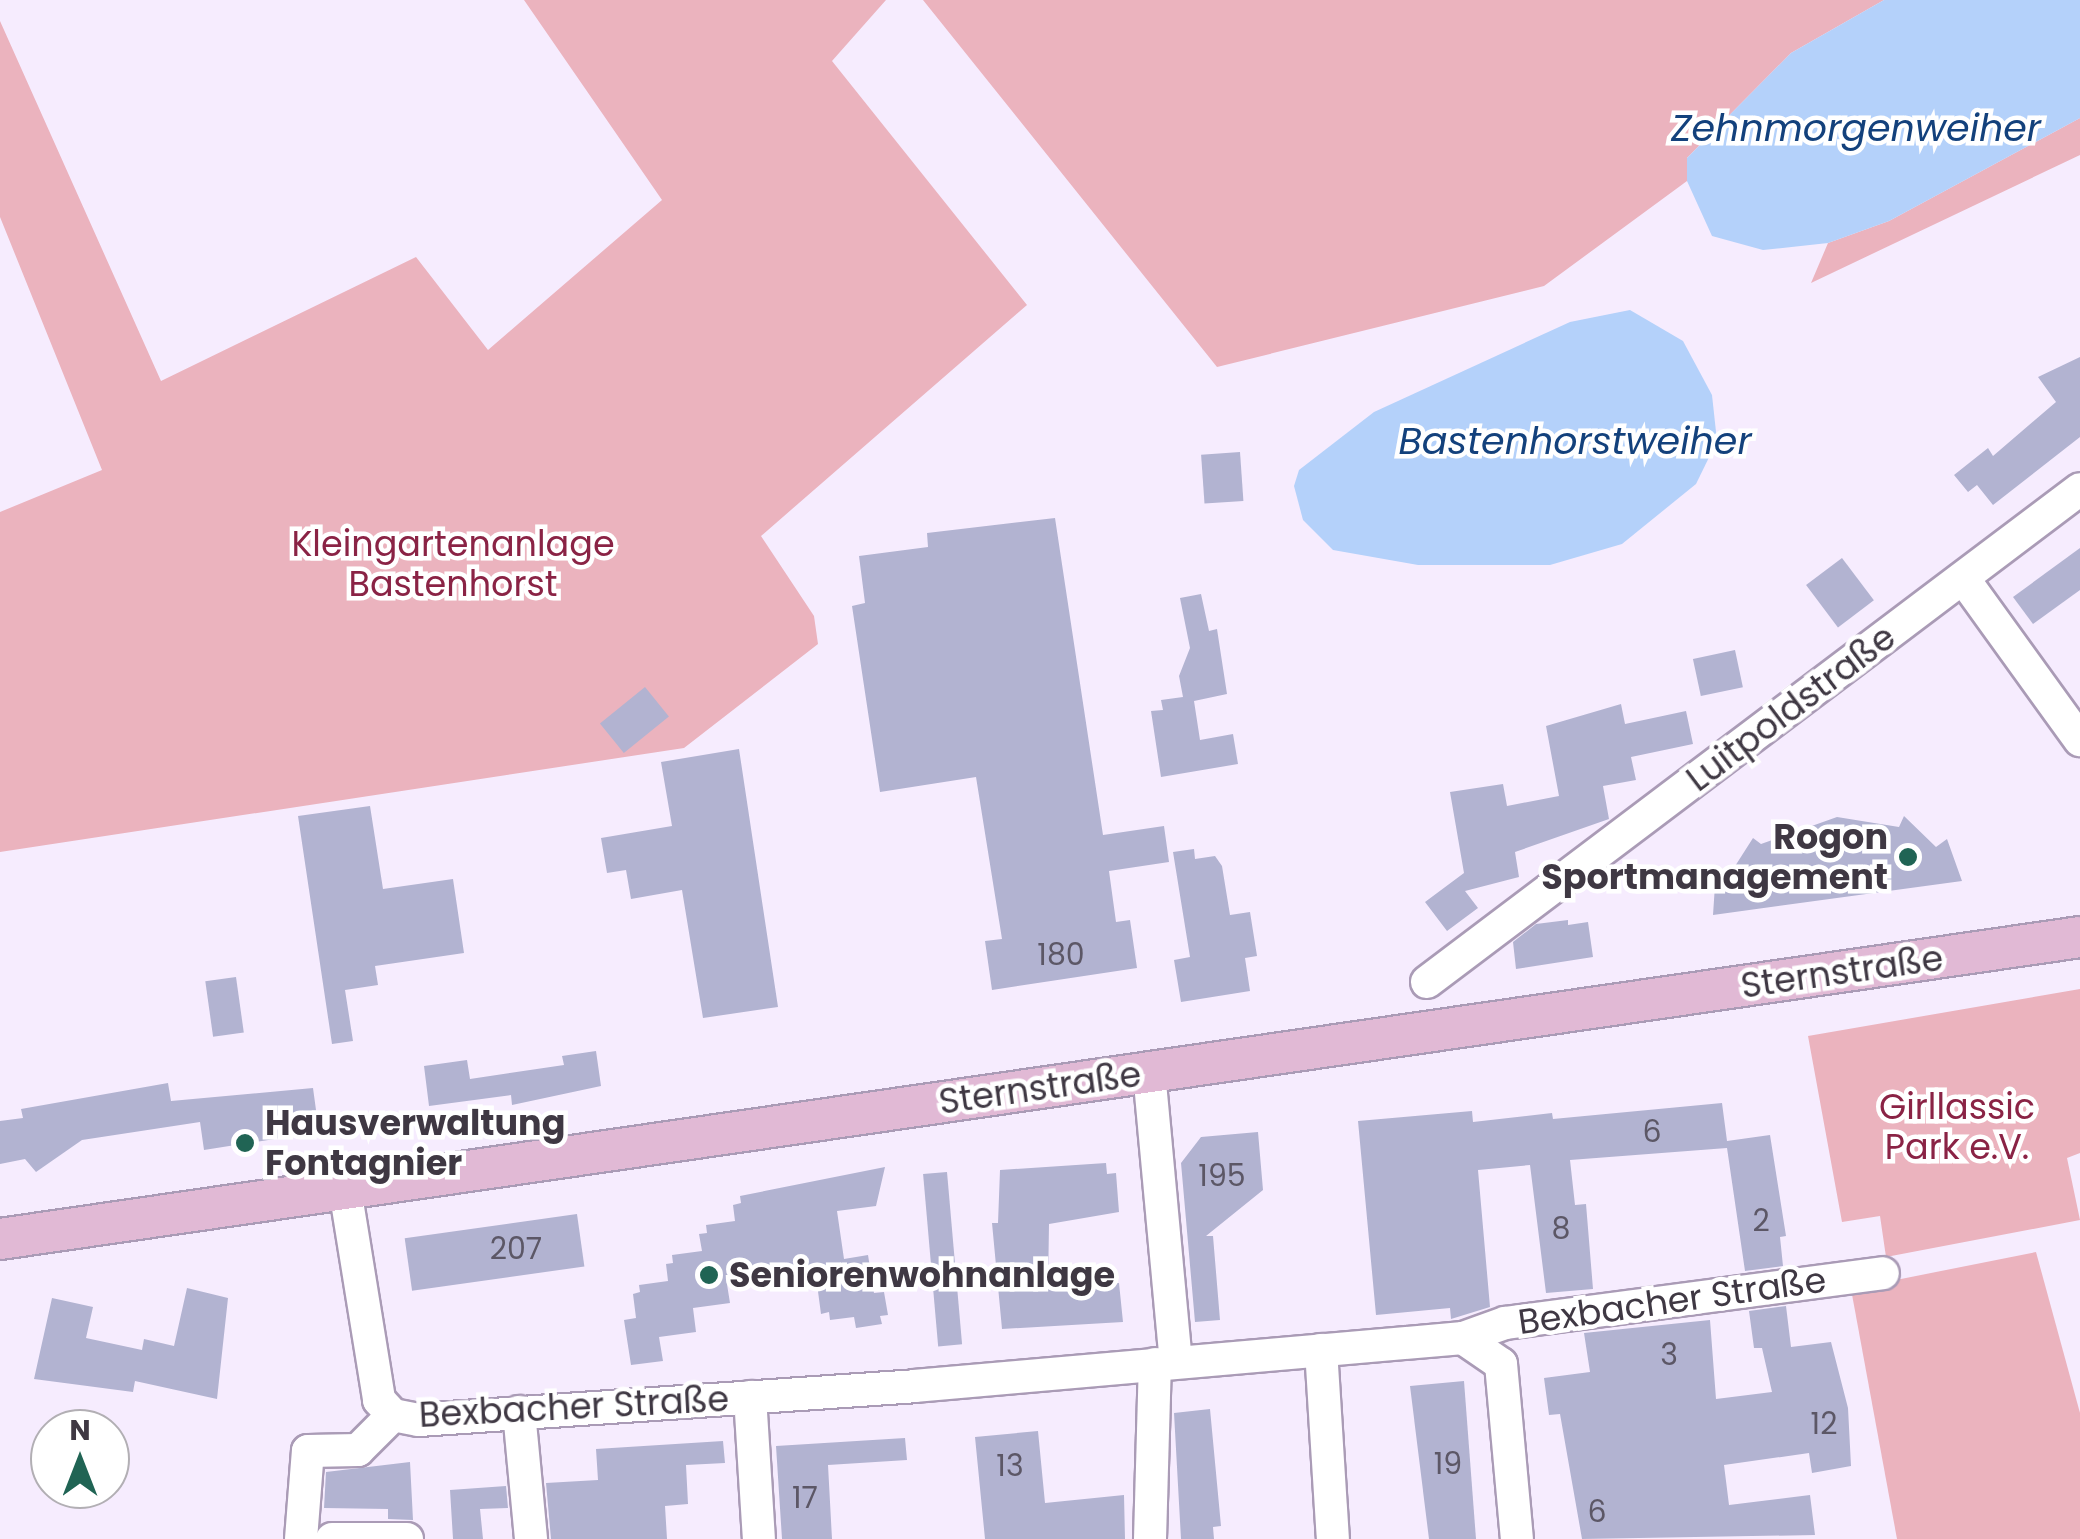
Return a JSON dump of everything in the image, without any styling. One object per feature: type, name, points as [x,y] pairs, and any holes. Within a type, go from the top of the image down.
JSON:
[{"type":"main road","name":"Sternstraße","points":[[0,1239],[2080,936]]},
{"type":"street","name":"Luitpoldstraße","points":[[1426,982],[2080,489]]},
{"type":"street","points":[[1963,578],[2080,740]]},
{"type":"street","points":[[1149,1072],[1166,1363],[1150,1539]]},
{"type":"street","name":"Bexbacher Straße","points":[[345,1189],[379,1400],[393,1415],[419,1420],[1321,1350],[1473,1344],[1505,1323],[1884,1273]]},
{"type":"street","points":[[1473,1344],[1500,1364],[1517,1539]]},
{"type":"street","points":[[1321,1350],[1333,1539]]},
{"type":"street","name":"Bexbacher Straße","points":[[750,1397],[759,1539]]},
{"type":"street","points":[[520,1412],[532,1539]]},
{"type":"street","points":[[301,1539],[308,1451],[358,1450],[393,1415]]},
{"type":"street","points":[[332,1539],[407,1539]]},
{"type":"green space","name":"Kleingartenanlage Bastenhorst","points":[[524,0],[886,0],[832,61],[1027,305],[761,536],[814,616],[818,644],[684,748],[0,852],[0,512],[102,470],[0,217],[0,21],[161,381],[416,257],[488,350],[662,200]]},
{"type":"green space","points":[[923,0],[1884,0],[1791,53],[1687,158],[1687,181],[1544,286],[1217,367]]},
{"type":"green space","points":[[2080,118],[2080,155],[1811,283],[1828,243],[1889,221]]},
{"type":"green space","name":"Girllassic Park e.V.","points":[[2080,989],[2080,1153],[2067,1158],[2080,1220],[1886,1257],[1880,1216],[1842,1222],[1808,1036]]},
{"type":"green space","points":[[2036,1252],[2080,1413],[2080,1539],[1897,1539],[1851,1289]]},
{"type":"water","name":"Zehnmorgenweiher","points":[[1884,0],[2080,0],[2080,118],[1889,221],[1828,243],[1763,250],[1712,236],[1687,181],[1687,158],[1791,53]]},
{"type":"water","name":"Bastenhorstweiher","points":[[1630,310],[1683,341],[1712,395],[1717,441],[1696,484],[1622,544],[1550,565],[1418,565],[1333,550],[1303,520],[1294,486],[1299,470],[1374,412],[1570,322]]},
{"type":"building","points":[[2080,357],[2080,437],[1993,505],[1977,485],[1968,492],[1954,475],[1988,448],[1993,456],[2056,402],[2038,377]]},
{"type":"building","points":[[1240,452],[1243,501],[1205,504],[1201,455]]},
{"type":"building","points":[[1055,518],[1103,835],[1164,826],[1169,862],[1109,871],[1116,922],[1130,920],[1137,968],[992,990],[985,941],[1002,939],[976,777],[880,792],[852,606],[865,603],[859,556],[928,547],[927,533]]},
{"type":"building","points":[[2080,548],[2080,590],[2033,624],[2013,597]]},
{"type":"building","points":[[1842,558],[1874,600],[1838,627],[1806,585]]},
{"type":"building","points":[[1201,594],[1209,631],[1217,629],[1227,694],[1194,701],[1200,740],[1233,734],[1238,764],[1161,777],[1151,711],[1163,710],[1161,700],[1183,697],[1179,676],[1190,648],[1180,598]]},
{"type":"building","points":[[1735,650],[1743,687],[1701,696],[1693,659]]},
{"type":"building","points":[[645,687],[669,717],[624,753],[600,724]]},
{"type":"building","points":[[1621,704],[1625,724],[1686,711],[1693,744],[1631,757],[1636,780],[1603,786],[1609,819],[1515,852],[1519,877],[1465,891],[1478,908],[1447,931],[1425,902],[1464,873],[1450,792],[1503,784],[1507,806],[1559,796],[1546,726]]},
{"type":"building","points":[[739,749],[778,1007],[703,1018],[682,890],[631,899],[626,870],[607,873],[601,838],[672,826],[661,762]]},
{"type":"building","points":[[370,806],[383,889],[453,879],[464,953],[375,966],[378,985],[345,990],[353,1041],[332,1044],[298,816]]},
{"type":"building","points":[[1904,816],[1936,847],[1947,839],[1962,881],[1713,915],[1716,870],[1730,874],[1753,838],[1761,844],[1837,817],[1899,827]]},
{"type":"building","points":[[1194,849],[1195,859],[1215,856],[1222,866],[1230,915],[1250,912],[1257,956],[1245,958],[1250,991],[1181,1002],[1174,960],[1190,957],[1173,852]]},
{"type":"building","points":[[1568,920],[1568,925],[1588,922],[1593,957],[1516,969],[1513,942],[1536,924]]},
{"type":"building","points":[[236,977],[244,1032],[213,1037],[205,981]]},
{"type":"building","points":[[596,1051],[601,1086],[512,1105],[511,1095],[429,1106],[424,1066],[467,1060],[470,1079],[564,1065],[562,1056]]},
{"type":"building","points":[[168,1083],[171,1101],[313,1088],[319,1132],[204,1150],[200,1122],[82,1140],[36,1172],[25,1159],[0,1164],[0,1121],[23,1118],[21,1109]]},
{"type":"building","points":[[1722,1103],[1727,1141],[1770,1135],[1786,1236],[1780,1237],[1783,1266],[1745,1271],[1727,1148],[1570,1160],[1575,1205],[1586,1204],[1593,1289],[1546,1293],[1530,1165],[1478,1170],[1490,1307],[1451,1319],[1450,1308],[1376,1315],[1358,1121],[1472,1111],[1473,1122],[1552,1113],[1553,1119]]},
{"type":"building","points":[[1258,1132],[1263,1190],[1206,1236],[1213,1236],[1220,1320],[1195,1322],[1181,1163],[1201,1137]]},
{"type":"building","points":[[1106,1163],[1107,1174],[1116,1173],[1119,1212],[1049,1224],[1048,1289],[1119,1283],[1123,1322],[1002,1329],[992,1223],[998,1223],[1000,1170]]},
{"type":"building","name":"Seniorenwohnanlage","points":[[885,1167],[876,1206],[837,1211],[844,1259],[868,1255],[874,1293],[884,1292],[888,1315],[880,1316],[882,1324],[856,1328],[854,1317],[830,1320],[829,1312],[821,1314],[817,1284],[801,1286],[790,1270],[726,1278],[730,1303],[693,1308],[696,1332],[659,1337],[663,1361],[631,1365],[624,1320],[636,1318],[633,1294],[640,1292],[639,1285],[668,1281],[666,1264],[673,1263],[672,1255],[702,1251],[699,1234],[707,1233],[706,1225],[735,1221],[733,1205],[741,1203],[740,1196]]},
{"type":"building","points":[[947,1172],[962,1344],[938,1346],[923,1174]]},
{"type":"building","points":[[577,1214],[584,1266],[412,1291],[405,1238]]},
{"type":"building","points":[[187,1288],[228,1298],[217,1399],[135,1381],[133,1392],[34,1379],[52,1298],[93,1307],[86,1338],[142,1350],[144,1339],[174,1346]]},
{"type":"building","points":[[1786,1306],[1791,1347],[1831,1342],[1848,1408],[1851,1466],[1812,1473],[1809,1453],[1724,1465],[1729,1505],[1810,1495],[1815,1535],[1582,1539],[1560,1414],[1549,1415],[1544,1378],[1590,1372],[1584,1333],[1710,1320],[1716,1399],[1772,1392],[1762,1348],[1754,1348],[1749,1311]]},
{"type":"building","points":[[1464,1381],[1476,1539],[1429,1539],[1410,1386]]},
{"type":"building","points":[[1210,1409],[1221,1526],[1213,1527],[1214,1539],[1181,1539],[1174,1413]]},
{"type":"building","points":[[1038,1431],[1045,1503],[1124,1495],[1125,1539],[985,1539],[975,1437]]},
{"type":"building","points":[[905,1438],[907,1460],[828,1465],[832,1539],[782,1539],[776,1446]]},
{"type":"building","points":[[723,1441],[725,1463],[686,1465],[688,1504],[665,1506],[667,1539],[551,1539],[546,1483],[598,1480],[596,1449]]},
{"type":"building","points":[[410,1462],[413,1520],[388,1519],[388,1509],[324,1508],[326,1472]]},
{"type":"building","points":[[506,1486],[508,1508],[480,1509],[483,1539],[453,1539],[450,1490]]},
{"type":"place","name":"Rogon Sportmanagement","points":[[1908,857]]},
{"type":"place","name":"Hausverwaltung Fontagnier","points":[[245,1143]]},
{"type":"place","name":"Seniorenwohnanlage","points":[[709,1275]]}]
